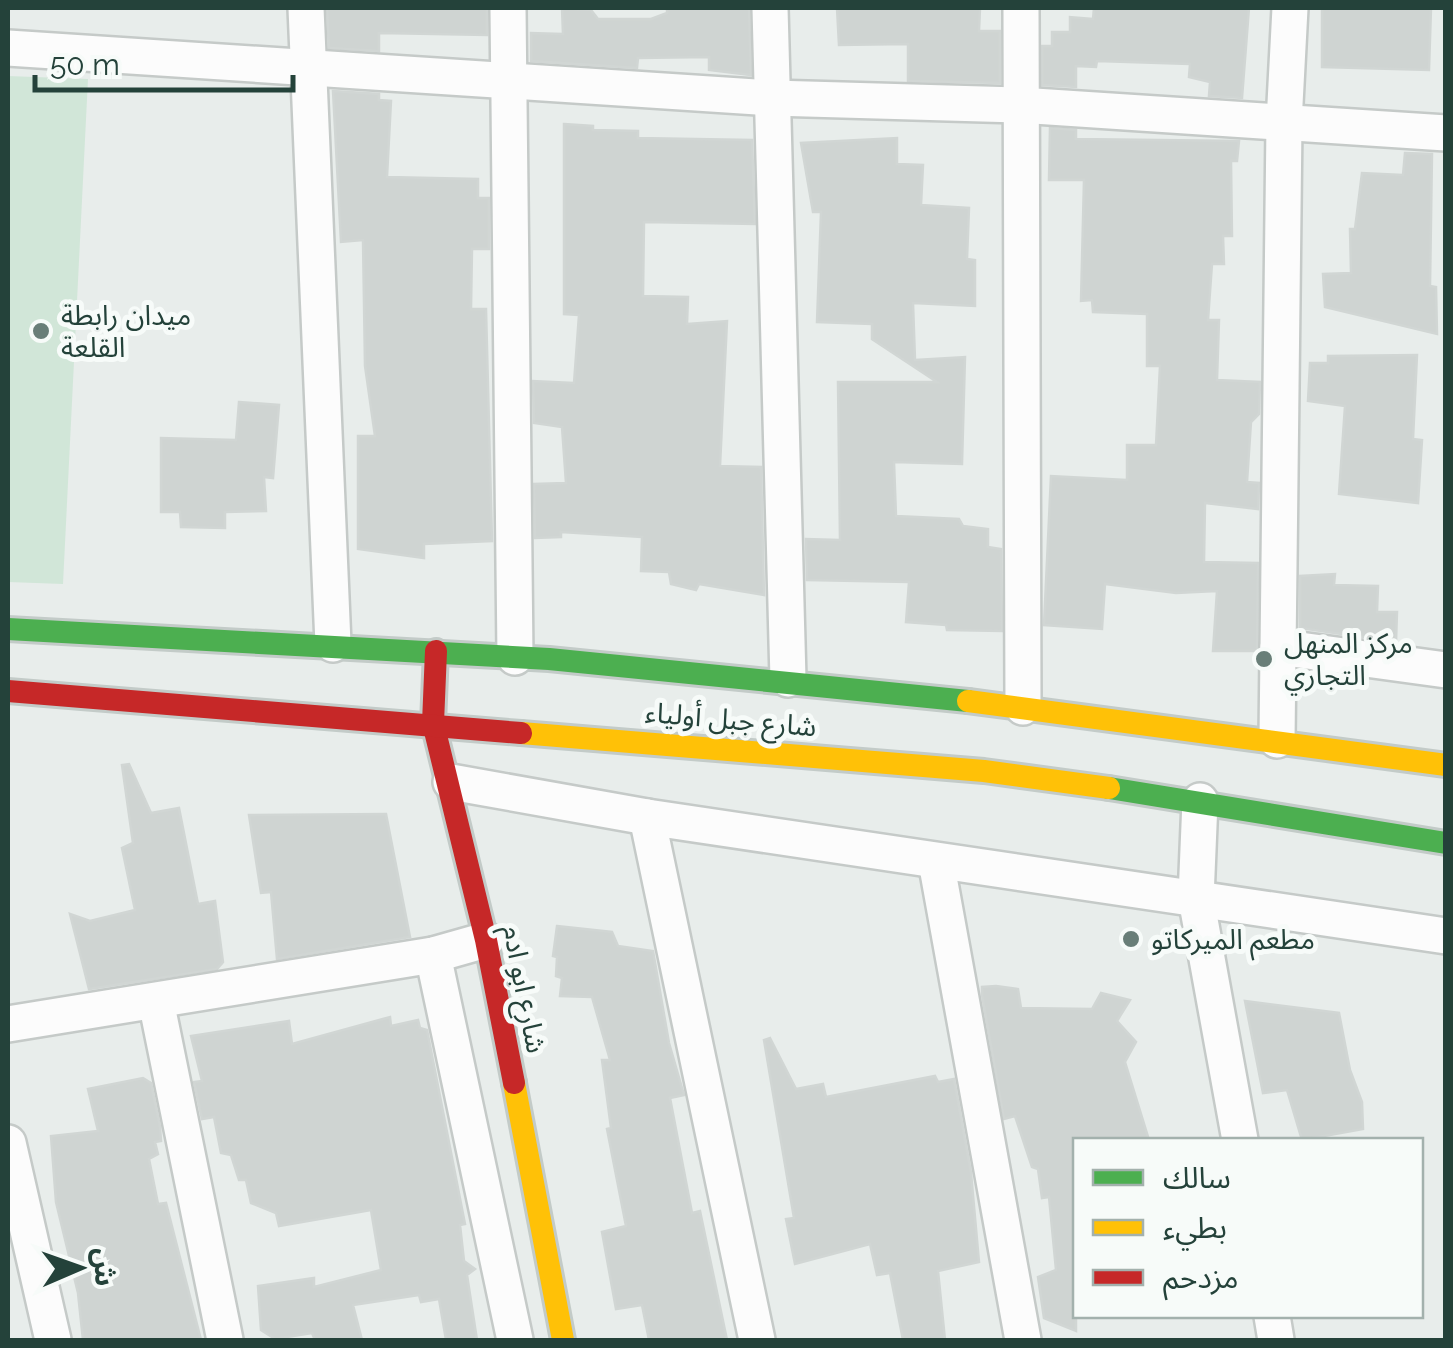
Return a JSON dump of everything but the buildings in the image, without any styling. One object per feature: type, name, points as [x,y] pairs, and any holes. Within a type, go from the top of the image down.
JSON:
[{"type":"main road","name":"شارع جبل أولياء","points":[[8,629],[333,644],[788,679],[1446,765]]},
{"type":"main road","name":"شارع ابو ادم","points":[[436,651],[432,723],[450,782],[486,940],[563,1340]]},
{"type":"main road","name":"شارع جبل أولياء","points":[[8,691],[984,771],[1200,801],[1446,843]]},
{"type":"street","points":[[306,8],[333,644]]},
{"type":"street","points":[[508,8],[515,657]]},
{"type":"street","points":[[770,8],[788,679]]},
{"type":"street","points":[[1021,8],[1022,707]]},
{"type":"street","points":[[1276,740],[1284,123],[1290,8]]},
{"type":"street","points":[[8,48],[772,98],[1019,105],[1446,133]]},
{"type":"street","points":[[1278,647],[1446,670]]},
{"type":"street","points":[[450,782],[647,817],[1446,936]]},
{"type":"street","points":[[1200,801],[1196,898],[1240,1138]]},
{"type":"street","points":[[647,817],[756,1340]]},
{"type":"street","points":[[936,861],[1024,1340]]},
{"type":"street","points":[[8,1024],[433,954],[486,940]]},
{"type":"street","points":[[433,954],[516,1340]]},
{"type":"street","points":[[156,1001],[224,1340]]},
{"type":"street","points":[[8,1143],[52,1340]]},
{"type":"green space","name":"ميدان رابطة القلعة","points":[[8,76],[88,79],[63,584],[8,582]]},
{"type":"traffic: fast","points":[[8,629],[549,659],[968,701]]},
{"type":"traffic: fast","points":[[1109,788],[1446,843]]},
{"type":"traffic: slow","points":[[968,701],[1446,765]]},
{"type":"traffic: slow","points":[[521,733],[984,771],[1109,788]]},
{"type":"traffic: slow","points":[[514,1083],[563,1340]]},
{"type":"traffic: jam","points":[[436,651],[433,723],[486,940],[514,1083]]},
{"type":"traffic: jam","points":[[8,691],[521,733]]},
{"type":"place","name":"ميدان رابطة القلعة","points":[[41,331]]},
{"type":"place","name":"مركز المنهل التجاري","points":[[1264,659]]},
{"type":"place","name":"مطعم الميركاتو","points":[[1131,939]]}]
